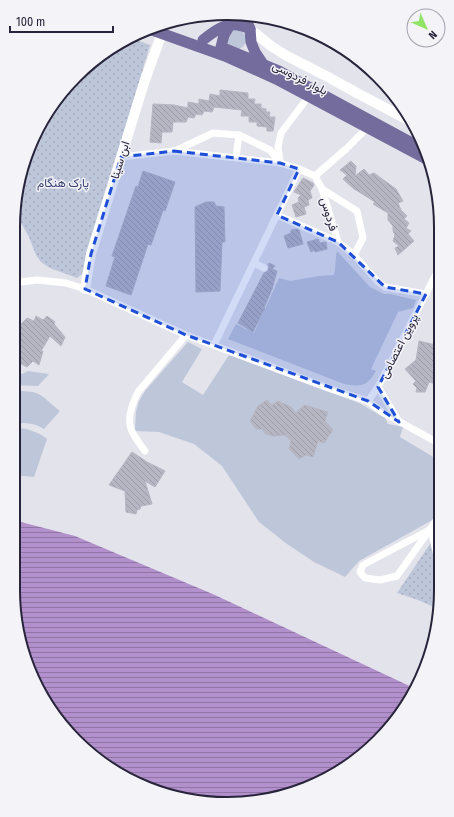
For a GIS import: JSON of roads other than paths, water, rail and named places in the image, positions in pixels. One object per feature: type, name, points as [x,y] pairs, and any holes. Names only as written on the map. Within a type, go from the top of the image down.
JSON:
[{"type":"main road","points":[[230,21],[250,29]]},
{"type":"main road","points":[[203,40],[230,21]]},
{"type":"main road","points":[[230,21],[224,35],[230,54],[247,49],[251,42]]},
{"type":"main road","points":[[247,21],[250,29],[251,42],[255,52],[263,64]]},
{"type":"main road","name":"بلوار فردوسی","points":[[163,30],[263,64],[279,71],[371,124],[421,155]]},
{"type":"main road","name":"بلوار فردوسی","points":[[164,30],[203,40],[308,96],[417,146]]},
{"type":"street","points":[[249,21],[250,29],[286,56],[402,117]]},
{"type":"street","name":"ابن سینا","points":[[85,289],[91,254],[159,31]]},
{"type":"street","points":[[280,163],[278,147],[282,133],[308,96]]},
{"type":"street","points":[[121,157],[174,151],[280,163],[315,176],[346,149],[371,124]]},
{"type":"street","points":[[174,151],[213,133],[239,135],[270,150],[280,163]]},
{"type":"street","points":[[236,158],[239,135]]},
{"type":"street","points":[[214,345],[299,169]]},
{"type":"street","name":"فردوس","points":[[315,176],[322,189],[338,242],[354,255],[378,282],[385,287],[426,294]]},
{"type":"street","name":"فردوس","points":[[322,189],[357,211],[363,238],[354,255]]},
{"type":"street","points":[[277,215],[338,242]]},
{"type":"street","points":[[254,263],[264,268]]},
{"type":"street","name":"پروین اعتصامی","points":[[368,401],[378,387],[434,278]]},
{"type":"street","points":[[20,282],[37,280],[66,283],[85,289],[186,335],[368,401],[382,412],[434,441]]},
{"type":"street","points":[[145,451],[131,428],[130,419],[133,402],[138,392],[186,335]]},
{"type":"street","points":[[378,387],[399,422]]},
{"type":"street","points":[[431,529],[363,565],[360,572],[365,578],[380,580],[397,576],[431,529],[434,524]]},
{"type":"street","points":[[431,529],[434,543]]},
{"type":"park label","name":"پارک هنگام","points":[[63,183]]}]
